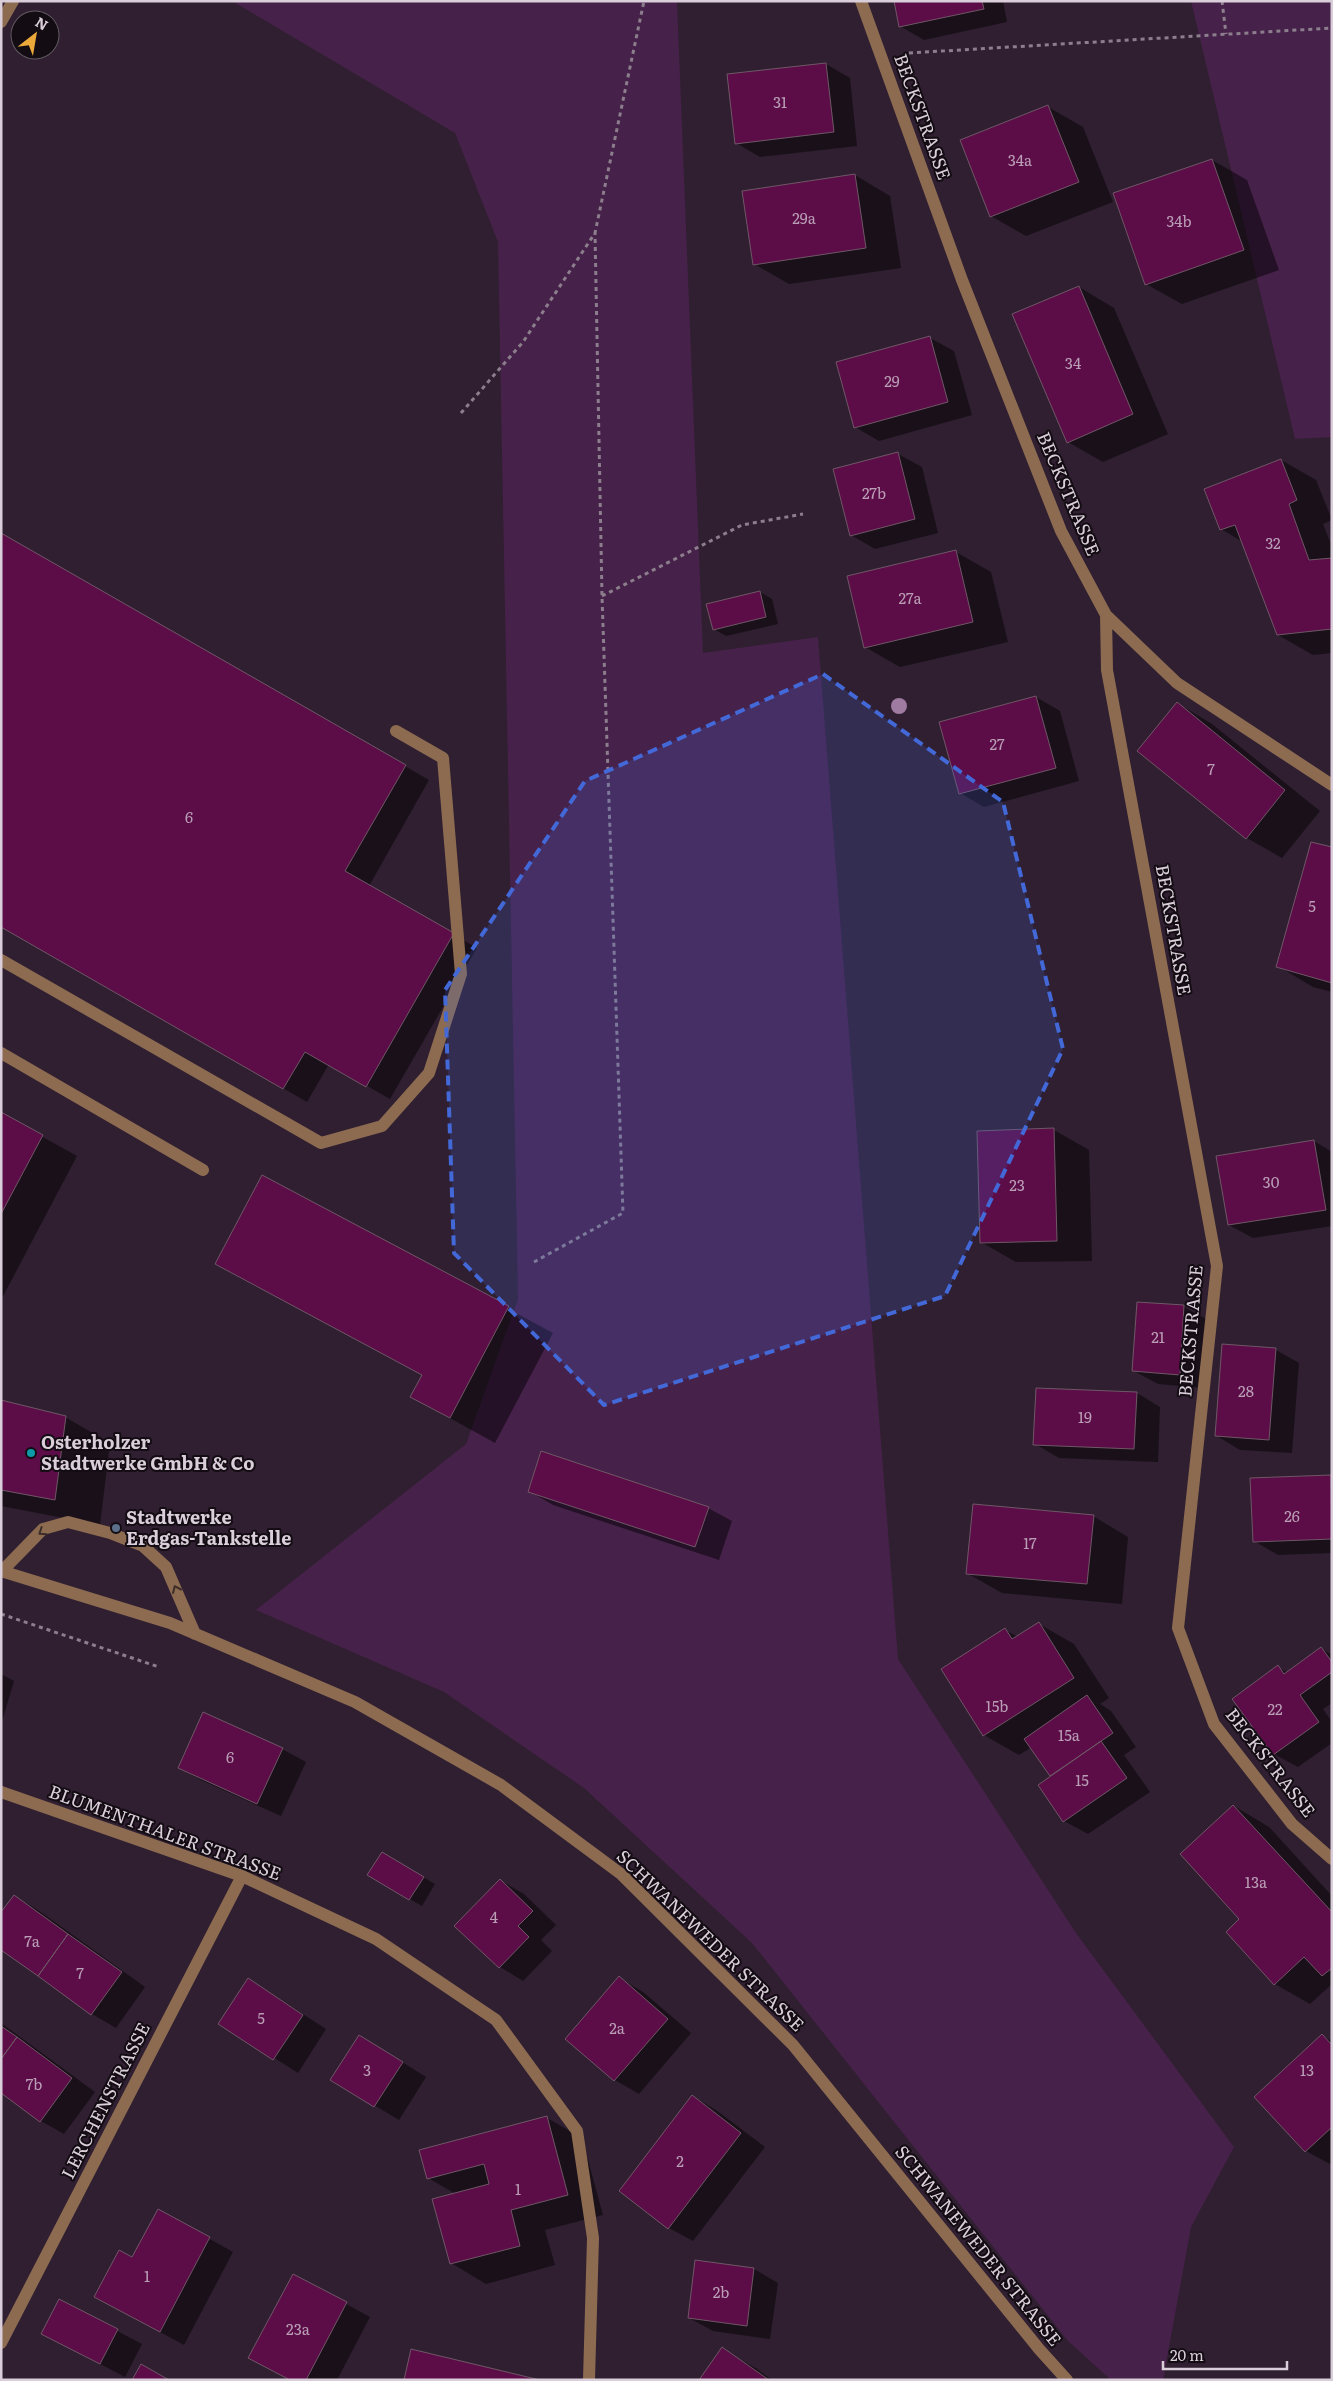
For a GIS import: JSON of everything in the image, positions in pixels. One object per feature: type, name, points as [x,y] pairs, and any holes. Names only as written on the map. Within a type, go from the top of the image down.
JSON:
[{"type":"street","points":[[1,22],[13,1]]},
{"type":"street","name":"BECKSTRASSE","points":[[861,1],[962,280],[1061,531],[1106,615],[1107,670],[1218,1266],[1178,1628],[1214,1724],[1292,1824],[1332,1859]]},
{"type":"street","points":[[1106,615],[1177,683],[1332,785]]},
{"type":"street","points":[[1,960],[321,1143],[382,1126],[429,1073],[461,974],[443,758],[396,731]]},
{"type":"street","points":[[1,1053],[203,1170]]},
{"type":"street","points":[[2,1571],[43,1529],[68,1522],[110,1533],[143,1546],[166,1567],[195,1634]]},
{"type":"street","name":"SCHWANEWEDER STRASSE","points":[[2,1571],[170,1623],[363,1707],[501,1785],[621,1874],[793,2046],[1039,2349],[1067,2380]]},
{"type":"street","name":"BLUMENTHALER STRASSE","points":[[1,1792],[242,1876],[376,1939],[496,2020],[577,2131],[593,2238],[589,2380]]},
{"type":"street","name":"LERCHENSTRASSE","points":[[1,2342],[242,1876]]},
{"type":"path","points":[[534,1262],[623,1213],[602,596],[595,233],[644,1]]},
{"type":"path","points":[[1222,1],[1226,34]]},
{"type":"path","points":[[881,54],[1332,28]]},
{"type":"path","points":[[461,413],[522,342],[595,233]]},
{"type":"path","points":[[602,596],[742,524],[803,514]]},
{"type":"path","points":[[1,1614],[159,1667]]},
{"type":"highlighted area","points":[[823,674],[1003,802],[1063,1049],[945,1296],[604,1405],[454,1253],[445,990],[585,781]]},
{"type":"shaded area","points":[[232,1],[677,1],[703,653],[818,637],[898,1659],[1076,1933],[1234,2147],[1191,2227],[1163,2380],[1111,2380],[1068,2341],[752,1943],[584,1788],[444,1692],[256,1610],[466,1444],[518,1299],[498,242],[455,133]]},
{"type":"shaded area","points":[[1191,1],[1332,1],[1332,437],[1295,439]]},
{"type":"building","points":[[894,1],[982,1],[984,9],[899,27]]},
{"type":"building","points":[[826,63],[834,132],[735,144],[727,74]]},
{"type":"building","points":[[1048,105],[1079,182],[990,217],[960,140]]},
{"type":"building","points":[[1212,159],[1244,250],[1145,285],[1113,193]]},
{"type":"building","points":[[855,174],[866,248],[753,265],[742,191]]},
{"type":"building","points":[[1079,286],[1133,414],[1067,443],[1012,314]]},
{"type":"building","points":[[930,336],[948,402],[854,428],[836,362]]},
{"type":"building","points":[[898,452],[915,519],[850,536],[833,469]]},
{"type":"building","points":[[1281,459],[1297,500],[1289,504],[1309,560],[1332,558],[1332,629],[1277,635],[1235,525],[1220,530],[1204,489]]},
{"type":"building","points":[[1,533],[406,765],[345,871],[454,933],[366,1087],[305,1052],[283,1089],[1,927]]},
{"type":"building","points":[[956,550],[973,622],[864,648],[847,576]]},
{"type":"building","points":[[760,591],[766,617],[713,630],[706,604]]},
{"type":"building","points":[[1036,696],[1056,768],[959,794],[939,722]]},
{"type":"building","points":[[1177,702],[1285,790],[1246,839],[1137,751]]},
{"type":"building","points":[[1311,842],[1332,847],[1332,983],[1276,967]]},
{"type":"building","points":[[1,1112],[43,1135],[1,1214]]},
{"type":"building","points":[[1054,1128],[1057,1241],[980,1243],[977,1131]]},
{"type":"building","points":[[1314,1140],[1326,1210],[1228,1225],[1216,1156]]},
{"type":"building","points":[[262,1175],[509,1306],[450,1418],[410,1397],[422,1375],[215,1264]]},
{"type":"building","points":[[1137,1302],[1184,1305],[1180,1375],[1132,1371]]},
{"type":"building","points":[[1222,1344],[1276,1348],[1269,1440],[1215,1436]]},
{"type":"building","points":[[1036,1388],[1137,1392],[1134,1449],[1033,1445]]},
{"type":"building","name":"Osterholzer Stadtwerke GmbH & Co","points":[[1,1400],[66,1416],[55,1500],[1,1490]]},
{"type":"building","points":[[541,1451],[709,1507],[695,1547],[528,1492]]},
{"type":"building","points":[[1331,1475],[1332,1539],[1253,1542],[1250,1478]]},
{"type":"building","points":[[973,1504],[1094,1515],[1087,1584],[966,1574]]},
{"type":"building","points":[[1039,1622],[1074,1678],[983,1736],[941,1669],[1005,1628],[1012,1639]]},
{"type":"building","points":[[1321,1647],[1332,1662],[1332,1672],[1300,1695],[1319,1722],[1273,1755],[1232,1699],[1278,1665],[1284,1674]]},
{"type":"building","points":[[1087,1695],[1113,1733],[1050,1776],[1024,1739]]},
{"type":"building","points":[[203,1712],[283,1748],[257,1804],[178,1768]]},
{"type":"building","points":[[1101,1741],[1127,1778],[1063,1822],[1038,1785]]},
{"type":"building","points":[[1233,1805],[1332,1912],[1332,1968],[1322,1976],[1304,1957],[1274,1985],[1226,1932],[1239,1919],[1180,1854]]},
{"type":"building","points":[[382,1852],[424,1877],[409,1900],[367,1875]]},
{"type":"building","points":[[500,1879],[533,1911],[518,1926],[529,1937],[499,1968],[454,1926]]},
{"type":"building","points":[[14,1895],[68,1934],[38,1976],[1,1950],[1,1912]]},
{"type":"building","points":[[68,1934],[122,1972],[91,2015],[38,1976]]},
{"type":"building","points":[[619,1976],[668,2019],[614,2081],[565,2039]]},
{"type":"building","points":[[248,1978],[303,2015],[273,2060],[218,2024]]},
{"type":"building","points":[[1,2026],[17,2037],[1,2059]]},
{"type":"building","points":[[1322,2034],[1332,2045],[1332,2127],[1305,2152],[1254,2097]]},
{"type":"building","points":[[359,2035],[403,2062],[374,2107],[330,2080]]},
{"type":"building","points":[[17,2037],[72,2078],[40,2122],[1,2093],[1,2059]]},
{"type":"building","points":[[692,2095],[741,2133],[668,2229],[619,2191]]},
{"type":"building","points":[[547,2116],[568,2195],[511,2210],[520,2246],[450,2264],[432,2199],[489,2184],[484,2164],[427,2179],[419,2150]]},
{"type":"building","points":[[158,2209],[210,2237],[160,2332],[94,2297],[119,2250],[132,2257]]},
{"type":"building","points":[[695,2260],[754,2268],[747,2326],[688,2318]]},
{"type":"building","points":[[293,2274],[347,2302],[306,2380],[290,2380],[248,2358]]},
{"type":"building","points":[[59,2299],[118,2329],[100,2364],[41,2334]]},
{"type":"building","points":[[722,2347],[769,2380],[699,2380]]},
{"type":"building","points":[[411,2349],[540,2380],[404,2380]]},
{"type":"building","points":[[141,2364],[169,2380],[132,2380]]},
{"type":"place","name":"Osterholzer Stadtwerke GmbH & Co","points":[[31,1453]]},
{"type":"place","name":"Stadtwerke Erdgas-Tankstelle","points":[[116,1528]]}]
